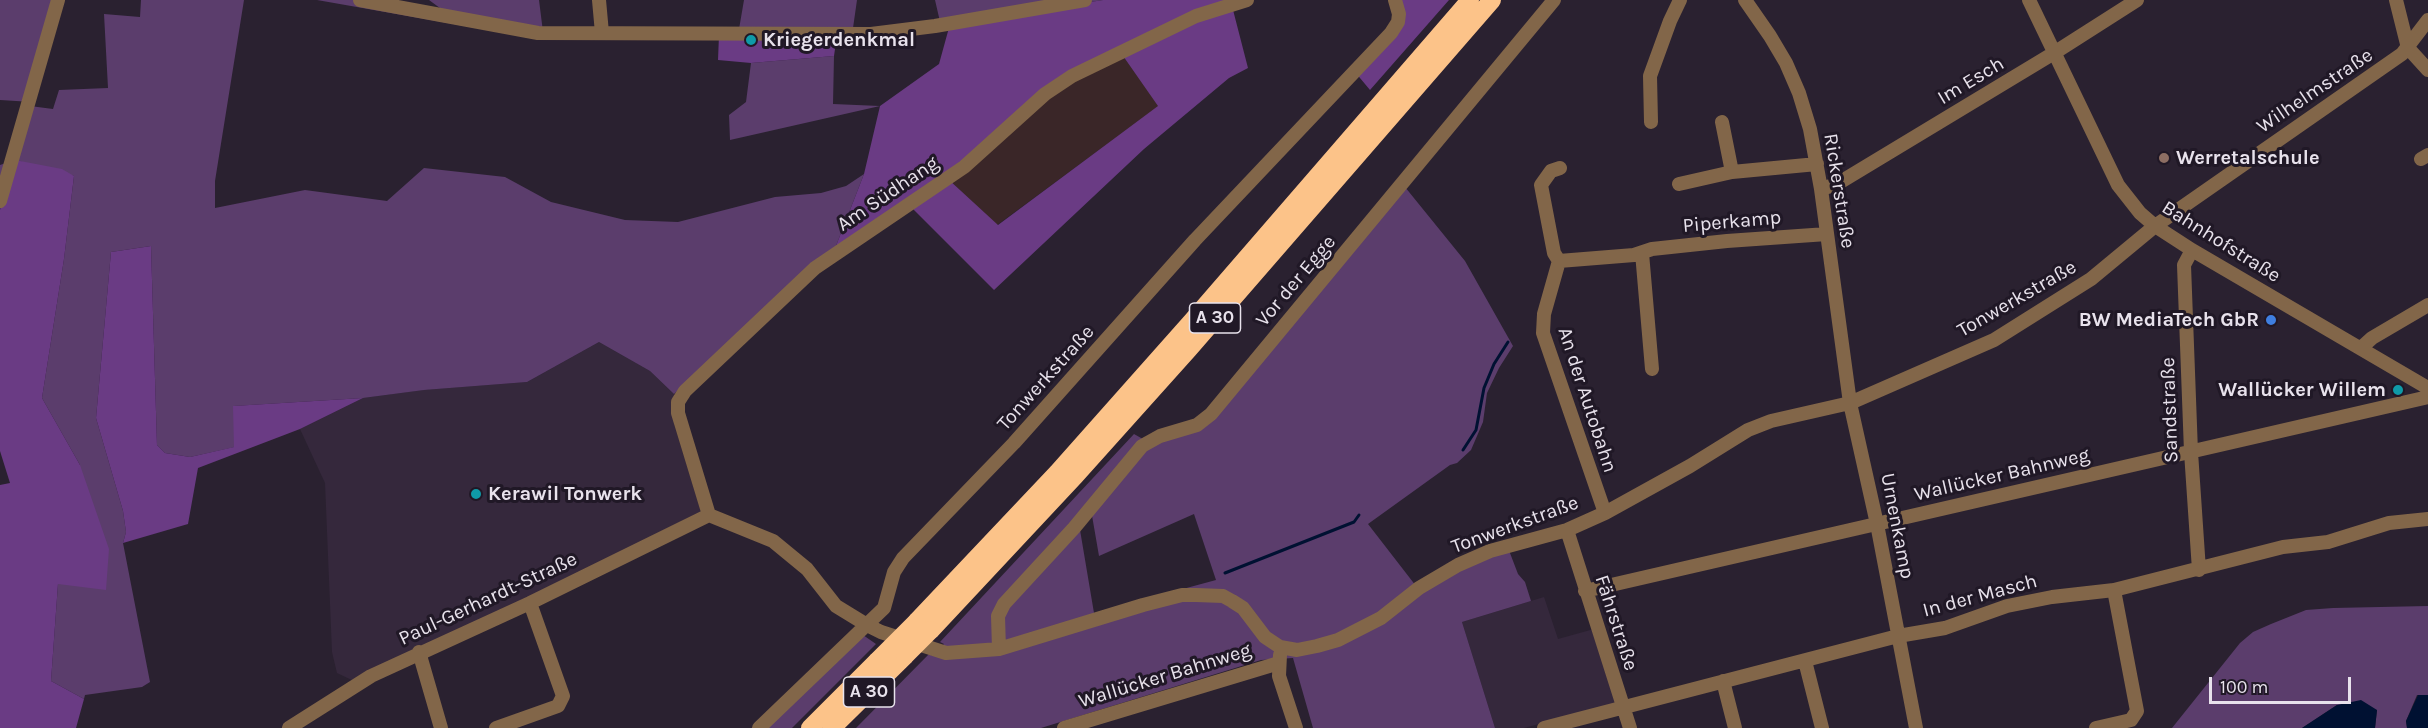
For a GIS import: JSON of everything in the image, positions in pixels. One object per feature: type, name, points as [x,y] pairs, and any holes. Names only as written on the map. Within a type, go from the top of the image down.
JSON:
[{"type":"highway","name":"A 30","points":[[832,728],[905,656],[924,625],[1192,321],[1470,0]]},
{"type":"highway","name":"A 30","points":[[810,728],[877,662],[924,625],[1075,476],[1189,349],[1492,0]]},
{"type":"street","points":[[0,201],[58,0]]},
{"type":"street","points":[[360,0],[538,33],[871,34],[935,26],[1085,0]]},
{"type":"street","points":[[599,0],[602,33]]},
{"type":"street","name":"Am Südhang","points":[[709,515],[678,413],[678,402],[685,391],[815,268],[964,167],[1045,94],[1072,76],[1196,16],[1247,0]]},
{"type":"street","name":"Tonwerkstraße","points":[[867,625],[884,608],[894,572],[903,558],[1014,442],[1195,240],[1391,33],[1398,22],[1399,14],[1395,0]]},
{"type":"street","name":"Vor der Egge","points":[[999,649],[998,616],[1004,604],[1074,528],[1142,446],[1161,436],[1197,425],[1211,414],[1554,0]]},
{"type":"street","points":[[1651,122],[1650,76],[1680,0]]},
{"type":"street","name":"Rickerstraße","points":[[1745,0],[1770,36],[1795,83],[1806,111],[1821,189],[1850,403]]},
{"type":"street","name":"Bahnhofstraße","points":[[2029,0],[2118,185],[2140,213],[2155,226],[2192,250],[2428,388]]},
{"type":"street","name":"Im Esch","points":[[1821,189],[1837,184],[2137,0]]},
{"type":"street","points":[[2396,0],[2408,48],[2428,70]]},
{"type":"street","name":"Wilhelmstraße","points":[[2155,226],[2408,48],[2428,20]]},
{"type":"street","points":[[1722,122],[1732,172]]},
{"type":"street","points":[[1679,184],[1732,172],[1817,164]]},
{"type":"street","points":[[1558,261],[1551,242],[1541,185],[1551,171],[1560,168]]},
{"type":"street","name":"Tonwerkstraße","points":[[1280,647],[1297,650],[1338,640],[1381,618],[1419,588],[1458,565],[1490,551],[1567,530],[1605,513],[1690,466],[1748,430],[1771,421],[1850,403],[1994,340],[2091,279],[2155,226]]},
{"type":"street","name":"Piperkamp","points":[[1558,261],[1642,253],[1652,249],[1727,241],[1827,234]]},
{"type":"street","name":"Sandstraße","points":[[2192,250],[2184,265],[2191,452],[2199,570]]},
{"type":"street","points":[[1642,253],[1652,369]]},
{"type":"street","name":"An der Autobahn","points":[[1558,261],[1544,314],[1543,333],[1605,513]]},
{"type":"street","points":[[2361,348],[2372,338],[2428,305]]},
{"type":"street","name":"Wallücker Bahnweg","points":[[1585,591],[2428,397]]},
{"type":"street","name":"Urnenkamp","points":[[1850,403],[1877,525],[1916,728]]},
{"type":"street","points":[[709,515],[772,541],[807,569],[836,606],[867,625],[881,632],[946,652],[999,649],[1143,604],[1182,595],[1223,596],[1243,608],[1265,637],[1280,647],[1278,676],[1296,728]]},
{"type":"street","name":"Paul-Gerhardt-Straße","points":[[289,728],[371,676],[530,603],[709,515]]},
{"type":"street","name":"In der Masch","points":[[1544,728],[1898,636],[1945,628],[2007,606],[2052,597],[2114,590],[2283,547],[2328,542],[2389,523],[2428,519]]},
{"type":"street","name":"Fährstraße","points":[[1567,530],[1630,728]]},
{"type":"street","points":[[2096,728],[2131,720],[2137,711],[2114,590]]},
{"type":"street","points":[[496,728],[558,706],[563,696],[530,603]]},
{"type":"street","points":[[759,728],[867,625]]},
{"type":"street","points":[[419,652],[441,728]]},
{"type":"street","points":[[1805,662],[1822,728]]},
{"type":"street","name":"Wallücker Bahnweg","points":[[1064,728],[1279,663]]},
{"type":"street","points":[[1723,681],[1735,728]]},
{"type":"shaded area","points":[[0,0],[60,0],[32,102],[0,100]]},
{"type":"shaded area","points":[[141,0],[244,0],[215,181],[215,208],[305,190],[387,201],[424,168],[505,177],[551,202],[625,220],[678,222],[775,197],[821,193],[846,186],[864,174],[834,251],[674,394],[650,371],[599,342],[527,382],[424,390],[363,398],[234,406],[235,447],[190,457],[165,453],[157,445],[151,246],[111,252],[96,418],[123,511],[126,532],[123,543],[150,682],[142,687],[85,695],[84,699],[51,681],[58,584],[80,465],[42,398],[64,259],[74,176],[15,160],[30,106],[53,109],[59,90],[108,88],[104,14],[140,17]]},
{"type":"shaded area","points":[[317,0],[380,0],[444,11],[429,0],[539,0],[544,40]]},
{"type":"shaded area","points":[[744,0],[857,0],[852,35],[738,35]]},
{"type":"shaded area","points":[[935,0],[1103,0],[941,26]]},
{"type":"shaded area","points":[[1103,0],[1243,0],[1196,16],[1071,75],[1044,93],[963,167],[934,187],[948,179],[998,225],[1158,106],[1121,53],[1196,17],[1232,6],[1248,68],[1229,78],[1144,149],[994,290],[908,204],[834,251],[864,174],[880,106],[939,64],[950,24]]},
{"type":"shaded area","points":[[1399,0],[1449,0],[1370,90],[1355,72],[1391,34]]},
{"type":"shaded area","points":[[719,35],[837,35],[834,56],[751,63],[718,60]]},
{"type":"shaded area","points":[[1121,53],[1159,106],[997,225],[948,179],[1046,95]]},
{"type":"shaded area","points":[[834,56],[833,104],[880,106],[730,140],[729,115],[746,102],[751,63]]},
{"type":"shaded area","points":[[15,160],[0,210],[0,165]]},
{"type":"shaded area","points":[[15,160],[62,169],[74,176],[64,259],[42,398],[80,465],[109,549],[106,590],[58,584],[51,681],[84,699],[76,728],[0,728],[0,485],[10,483],[0,451],[0,210]]},
{"type":"shaded area","points":[[1405,187],[1465,261],[1513,346],[1487,393],[1483,422],[1471,450],[1457,463],[1450,465],[1368,524],[1416,586],[1505,540],[1518,574],[1525,582],[1531,601],[1462,622],[1495,728],[1313,728],[1293,658],[1261,660],[1041,728],[856,728],[929,654],[933,656],[944,644],[940,642],[1134,434],[1150,443],[1197,428]],"holes":[[[1090,504],[1099,556],[1194,514],[1216,580],[1094,613],[1078,518]]]},
{"type":"shaded area","points":[[151,246],[157,445],[165,453],[190,457],[234,447],[233,406],[363,398],[300,429],[198,468],[188,524],[123,543],[126,532],[123,511],[96,418],[111,252]]},
{"type":"shaded area","points":[[599,342],[650,371],[674,394],[674,424],[701,512],[356,682],[337,673],[332,652],[325,483],[300,429],[363,398],[423,390],[527,382]]},
{"type":"shaded area","points":[[1544,597],[1558,639],[1594,629],[1617,703],[1524,728],[1495,728],[1462,622]]},
{"type":"shaded area","points":[[2428,606],[2428,695],[2417,695],[2406,721],[2407,728],[2375,728],[2377,710],[2337,705],[2302,728],[2172,728],[2240,643],[2253,632],[2306,610]]},
{"type":"shaded area","points":[[863,635],[876,644],[792,728],[764,728]]},
{"type":"water","points":[[2418,695],[2428,695],[2428,728],[2407,728],[2406,721]]},
{"type":"water","points":[[2361,700],[2377,710],[2375,728],[2302,728],[2337,705]]},
{"type":"waterway","points":[[1463,450],[1476,430],[1484,388],[1494,364],[1508,342]]},
{"type":"waterway","points":[[1225,573],[1354,522],[1359,515]]},
{"type":"place","name":"Kriegerdenkmal","points":[[751,40]]},
{"type":"place","name":"Werretalschule","points":[[2164,158]]},
{"type":"place","name":"BW MediaTech GbR","points":[[2271,320]]},
{"type":"place","name":"Wallücker Willem","points":[[2398,390]]},
{"type":"place","name":"Kerawil Tonwerk","points":[[476,494]]}]
